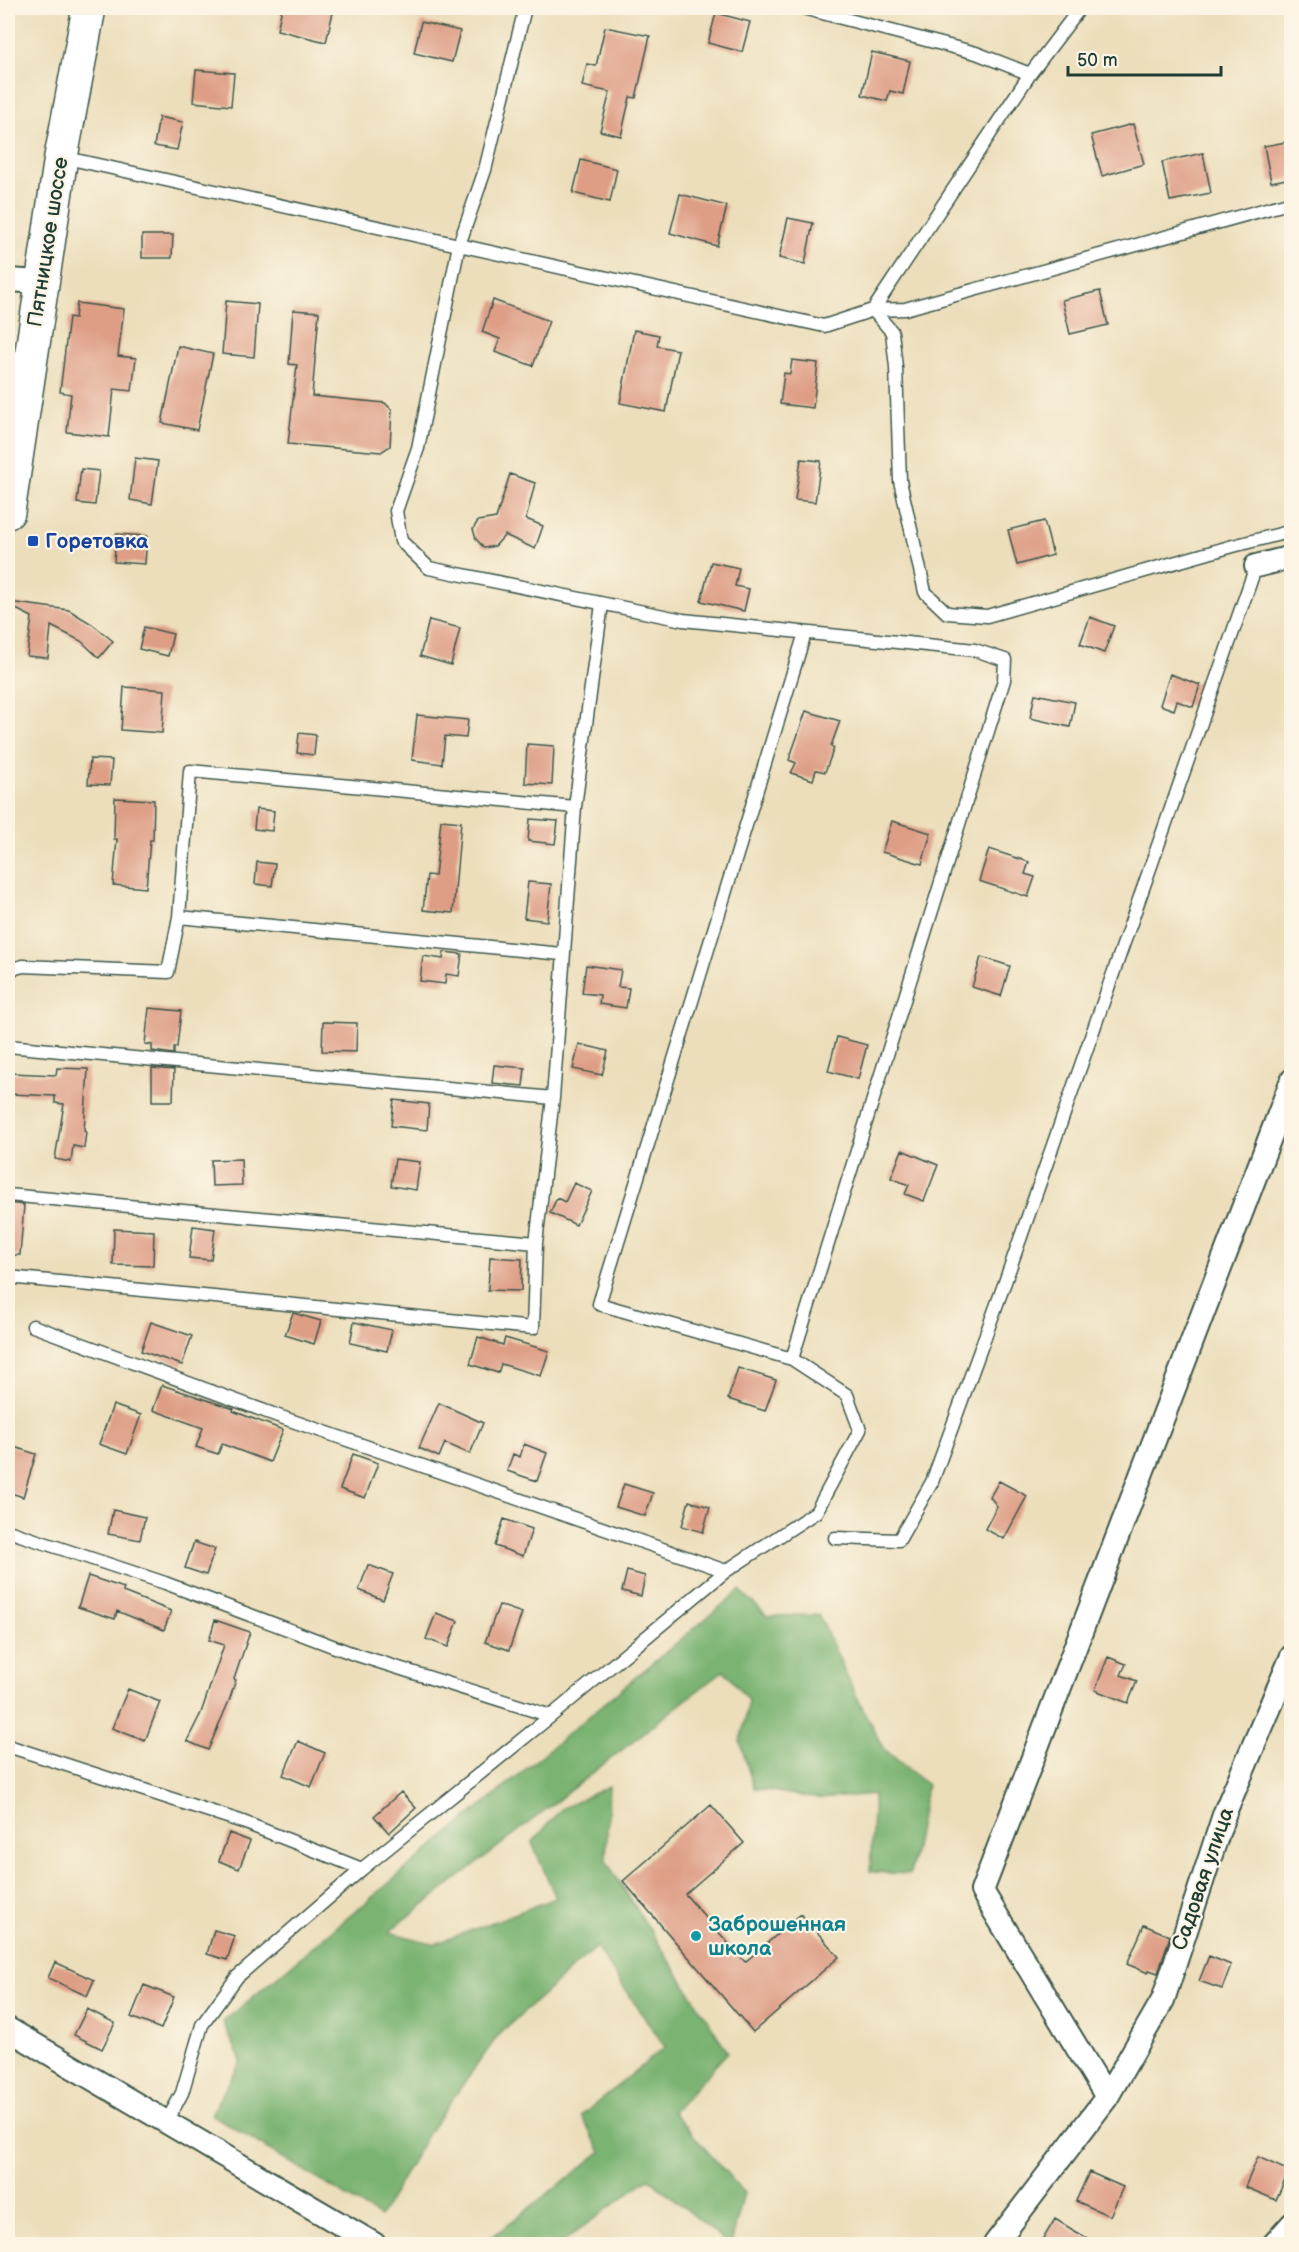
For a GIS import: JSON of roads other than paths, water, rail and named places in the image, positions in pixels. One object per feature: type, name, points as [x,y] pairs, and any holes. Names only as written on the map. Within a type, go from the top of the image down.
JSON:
[{"type":"main road","name":"Пятницкое шоссе","points":[[8,512],[61,157],[89,8]]},
{"type":"street","points":[[8,280],[41,282]]},
{"type":"street","points":[[1256,566],[1292,557]]},
{"type":"street","points":[[1107,2097],[982,1892],[1292,1080]]},
{"type":"street","name":"Садовая улица","points":[[995,2244],[1107,2097],[1163,2000],[1225,1812],[1292,1656]]},
{"type":"street","points":[[8,2029],[374,2244]]},
{"type":"street","points":[[1274,2244],[1292,2224]]},
{"type":"lane","points":[[525,8],[485,170],[459,245],[418,448],[396,511],[401,541],[429,568],[682,620],[975,650],[1005,660],[1004,680],[792,1359]]},
{"type":"lane","points":[[803,8],[976,53],[1030,75]]},
{"type":"lane","points":[[873,310],[1030,75],[1080,8]]},
{"type":"lane","points":[[61,157],[824,326],[873,310],[905,309],[1292,202]]},
{"type":"lane","points":[[873,310],[892,332],[896,367],[900,481],[925,592],[947,613],[987,616],[1292,531]]},
{"type":"lane","points":[[835,1538],[899,1540],[932,1482],[1005,1282],[1256,566]]},
{"type":"lane","points":[[8,1277],[533,1328],[536,1243],[552,1098],[575,807],[602,604]]},
{"type":"lane","points":[[167,2121],[182,2093],[202,2025],[237,1977],[362,1869],[726,1571],[816,1512],[860,1430],[847,1395],[792,1359],[599,1304],[805,633]]},
{"type":"lane","points":[[8,970],[22,966],[168,972],[179,917],[190,771],[575,807]]},
{"type":"lane","points":[[179,917],[562,954]]},
{"type":"lane","points":[[8,1046],[552,1098]]},
{"type":"lane","points":[[8,1195],[536,1243]]},
{"type":"lane","points":[[33,1326],[281,1417],[726,1571]]},
{"type":"lane","points":[[8,1531],[165,1583],[351,1653],[551,1716]]},
{"type":"lane","points":[[8,1746],[243,1822],[362,1869]]},
{"type":"place","name":"Горетовка","points":[[33,541]]},
{"type":"place","name":"Заброшенная школа","points":[[696,1936]]}]
